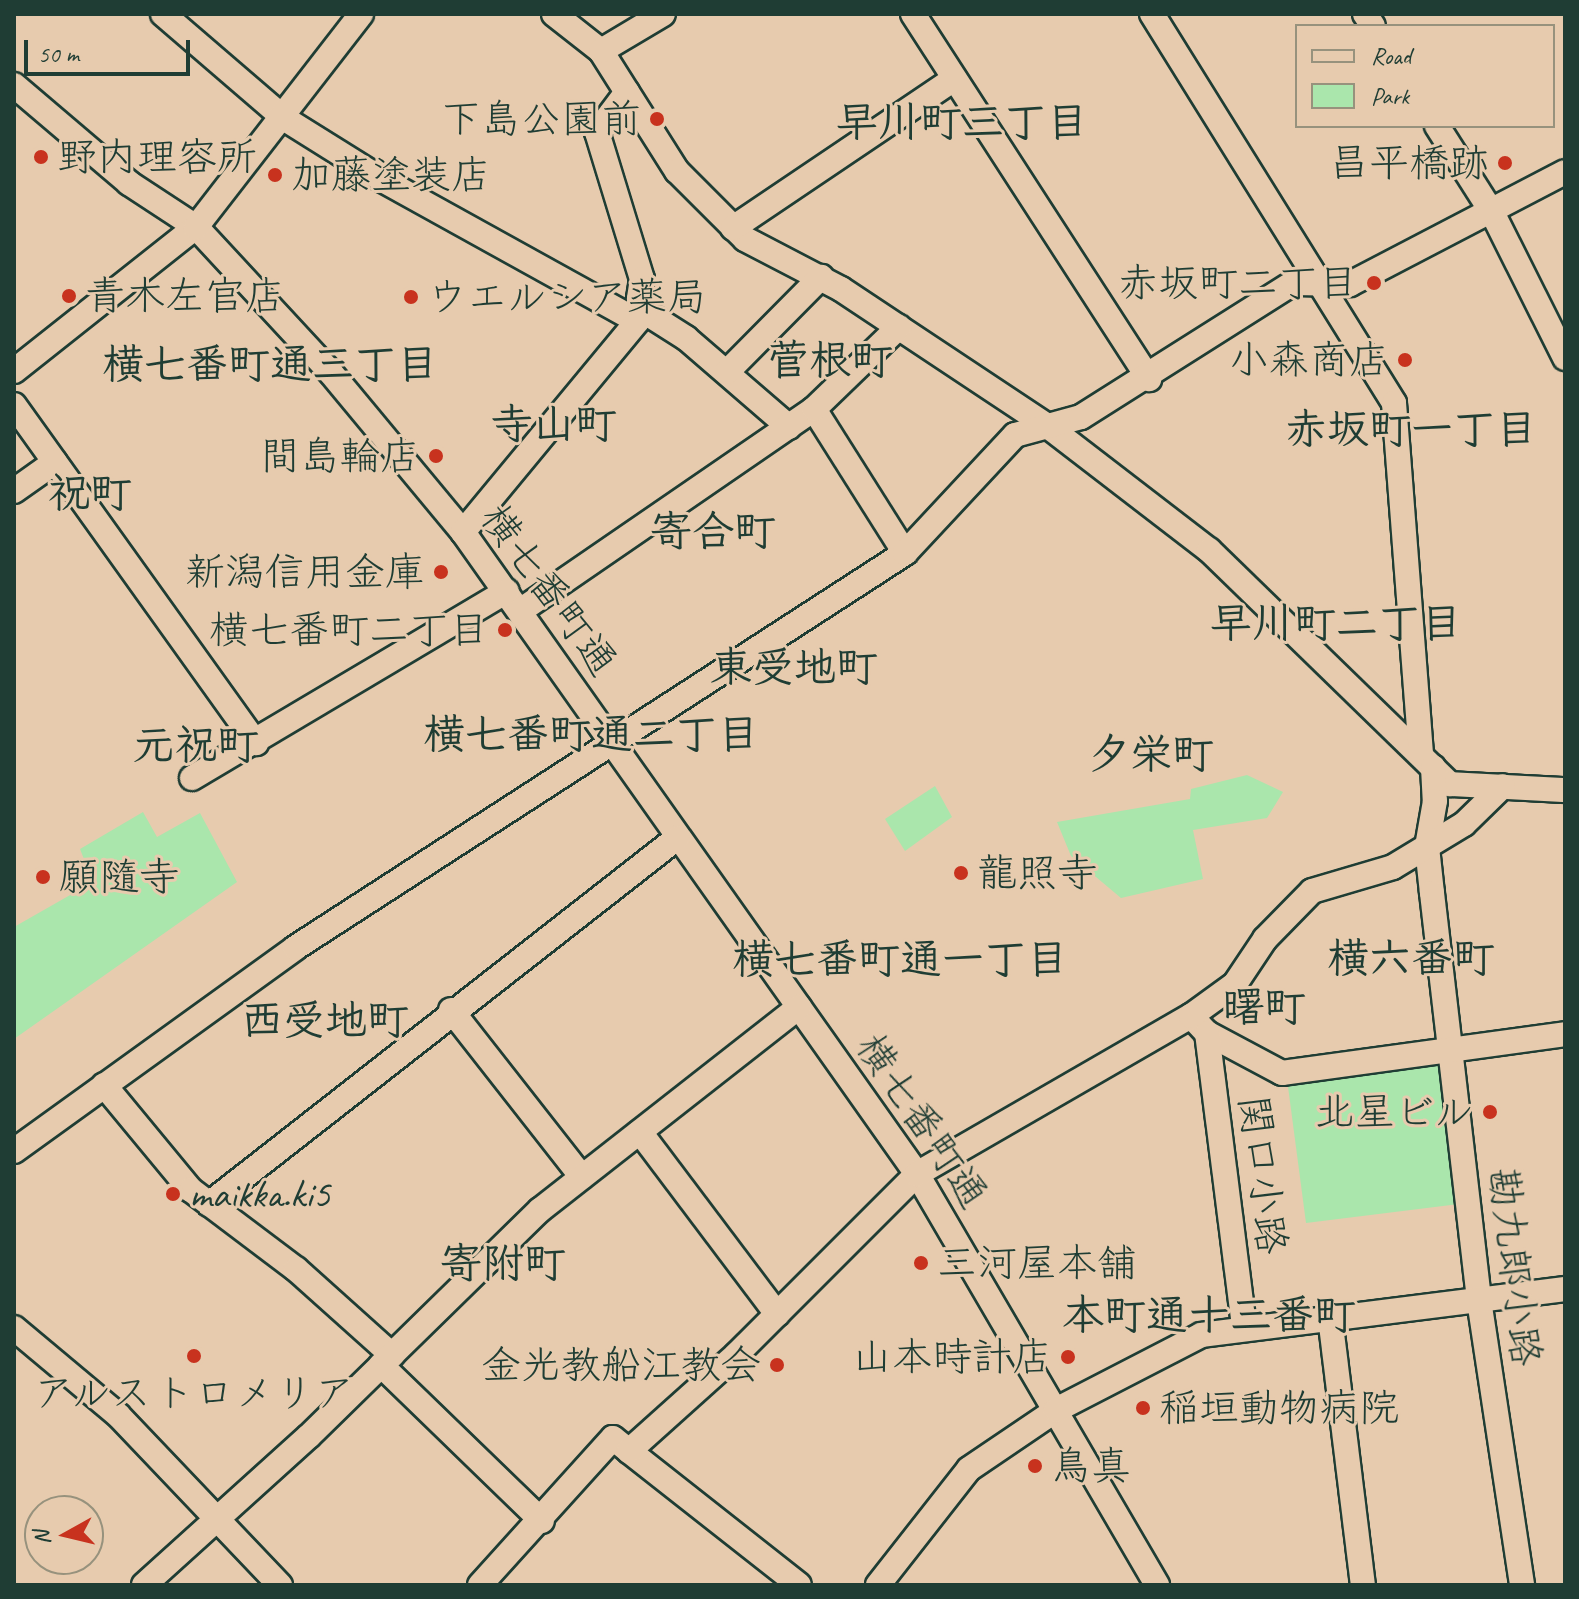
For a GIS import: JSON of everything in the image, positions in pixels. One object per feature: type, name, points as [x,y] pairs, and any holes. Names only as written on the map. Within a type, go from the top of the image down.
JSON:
[{"type":"street","points":[[163,14],[285,119],[381,179],[641,316],[727,372],[789,427]]},
{"type":"street","points":[[14,371],[196,227],[285,119],[361,14]]},
{"type":"street","points":[[554,14],[577,22],[601,51],[677,171],[745,239],[821,277],[1049,427],[1209,550],[1450,784],[1565,790]]},
{"type":"street","points":[[601,51],[663,14]]},
{"type":"street","points":[[913,14],[1149,379]]},
{"type":"street","name":"勘九郎小路","points":[[1152,14],[1394,403],[1427,761],[1435,801],[1427,847],[1479,1300],[1522,1585]]},
{"type":"street","points":[[733,228],[954,79]]},
{"type":"street","name":"横七番町通","points":[[14,85],[129,183],[196,227],[331,373],[463,532],[917,1174],[1157,1585]]},
{"type":"street","points":[[463,532],[641,316],[639,299],[642,279],[597,132],[627,92]]},
{"type":"street","points":[[1438,128],[1493,214],[1565,358]]},
{"type":"street","points":[[14,1151],[295,948],[905,553],[1015,435],[1081,417],[1149,379],[1293,283],[1350,284],[1493,214],[1565,172]]},
{"type":"street","points":[[727,372],[821,277]]},
{"type":"street","points":[[192,778],[514,601],[789,427],[814,409],[899,327]]},
{"type":"street","points":[[14,405],[256,743]]},
{"type":"street","points":[[814,409],[905,553]]},
{"type":"street","points":[[14,491],[55,462]]},
{"type":"street","points":[[629,1451],[777,1314],[917,1174],[1199,1024],[1235,984],[1265,939],[1312,891],[1393,867],[1464,824],[1503,786]]},
{"type":"street","points":[[209,1204],[451,1010],[677,838]]},
{"type":"street","points":[[144,1585],[387,1360],[540,1210],[799,1007]]},
{"type":"street","points":[[451,1010],[582,1177]]},
{"type":"street","points":[[1199,1024],[1282,1073],[1565,1034]]},
{"type":"street","name":"関口小路","points":[[1199,1024],[1244,1327]]},
{"type":"street","points":[[104,1085],[191,1190],[296,1269],[542,1521]]},
{"type":"street","points":[[640,1132],[777,1314]]},
{"type":"street","points":[[878,1585],[952,1485],[1056,1410],[1201,1335],[1244,1327],[1565,1289]]},
{"type":"street","points":[[1330,1317],[1363,1585]]},
{"type":"street","points":[[14,1328],[118,1415],[280,1585]]},
{"type":"street","points":[[480,1585],[542,1521],[613,1438],[799,1585]]},
{"type":"green space","points":[[1247,775],[1283,792],[1267,818],[1193,830],[1203,879],[1121,898],[1071,856],[1057,822],[1190,799],[1191,789]]},
{"type":"green space","points":[[935,786],[952,817],[905,851],[885,819]]},
{"type":"green space","points":[[143,812],[157,837],[200,813],[237,882],[14,1039],[14,927],[93,882],[80,849]]},
{"type":"green space","points":[[1440,1060],[1459,1204],[1306,1223],[1287,1079]]},
{"type":"place","name":"下島公園前","points":[[657,119]]},
{"type":"place","name":"野内理容所","points":[[41,157]]},
{"type":"place","name":"昌平橋跡","points":[[1505,163]]},
{"type":"place","name":"加藤塗装店","points":[[275,175]]},
{"type":"place","name":"赤坂町二丁目","points":[[1374,283]]},
{"type":"place","name":"青木左官店","points":[[69,296]]},
{"type":"place","name":"ウエルシア薬局","points":[[411,297]]},
{"type":"place","name":"小森商店","points":[[1405,360]]},
{"type":"place","name":"間島輪店","points":[[436,456]]},
{"type":"place","name":"新潟信用金庫","points":[[441,572]]},
{"type":"place","name":"横七番町二丁目","points":[[505,630]]},
{"type":"place","name":"龍照寺","points":[[961,873]]},
{"type":"place","name":"願隨寺","points":[[43,877]]},
{"type":"place","name":"北星ビル","points":[[1490,1112]]},
{"type":"place","name":"maikka.ki5","points":[[173,1194]]},
{"type":"place","name":"三河屋本舗","points":[[921,1263]]},
{"type":"place","name":"アルストロメリア","points":[[194,1356]]},
{"type":"place","name":"山本時計店","points":[[1068,1357]]},
{"type":"place","name":"金光教船江教会","points":[[777,1365]]},
{"type":"place","name":"稲垣動物病院","points":[[1143,1408]]},
{"type":"place","name":"鳥真","points":[[1035,1466]]},
{"type":"district","name":"早川町三丁目","points":[[962,123]]},
{"type":"district","name":"菅根町","points":[[830,361]]},
{"type":"district","name":"横七番町通三丁目","points":[[270,365]]},
{"type":"district","name":"寺山町","points":[[554,425]]},
{"type":"district","name":"赤坂町一丁目","points":[[1411,430]]},
{"type":"district","name":"祝町","points":[[90,494]]},
{"type":"district","name":"寄合町","points":[[713,532]]},
{"type":"district","name":"早川町二丁目","points":[[1336,624]]},
{"type":"district","name":"東受地町","points":[[794,668]]},
{"type":"district","name":"横七番町通二丁目","points":[[591,735]]},
{"type":"district","name":"元祝町","points":[[196,746]]},
{"type":"district","name":"夕栄町","points":[[1151,755]]},
{"type":"district","name":"横六番町","points":[[1411,959]]},
{"type":"district","name":"横七番町通一丁目","points":[[900,960]]},
{"type":"district","name":"曙町","points":[[1264,1008]]},
{"type":"district","name":"西受地町","points":[[325,1021]]},
{"type":"district","name":"寄附町","points":[[503,1264]]},
{"type":"district","name":"本町通十三番町","points":[[1209,1316]]}]
